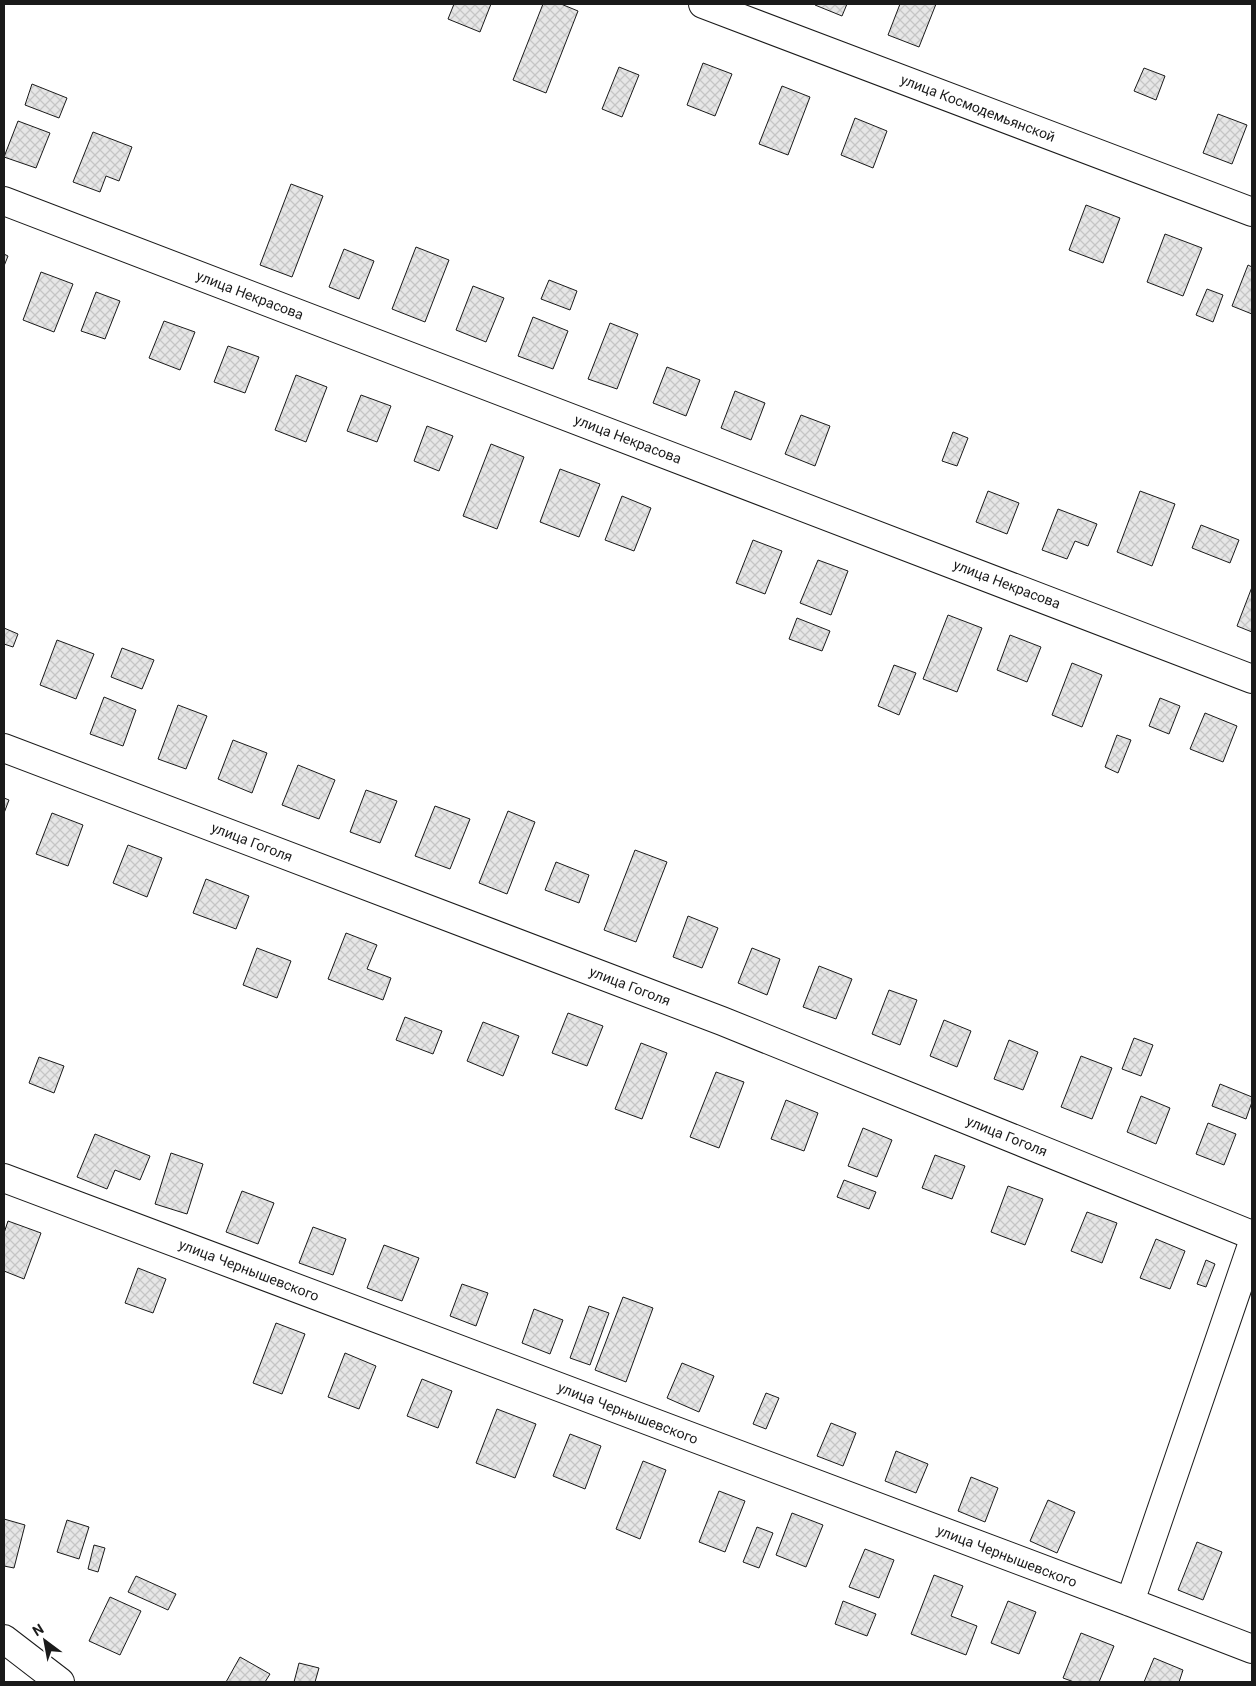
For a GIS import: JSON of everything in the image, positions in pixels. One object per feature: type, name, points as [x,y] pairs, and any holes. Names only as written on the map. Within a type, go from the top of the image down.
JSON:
[{"type":"street","name":"улица Космодемьянской","points":[[703,4],[1252,212]]},
{"type":"street","name":"улица Некрасова","points":[[4,201],[1252,679]]},
{"type":"street","name":"улица Гоголя","points":[[4,748],[722,1021],[1252,1235]]},
{"type":"street","name":"улица Чернышевского","points":[[4,1178],[1252,1649]]},
{"type":"street","points":[[1130,1602],[1252,1245]]},
{"type":"street","points":[[4,1639],[60,1682]]},
{"type":"building","points":[[454,4],[491,4],[480,32],[448,19]]},
{"type":"building","points":[[543,4],[561,4],[578,11],[546,93],[513,80]]},
{"type":"building","points":[[816,4],[847,4],[842,16]]},
{"type":"building","points":[[900,4],[936,4],[919,47],[888,35]]},
{"type":"building","points":[[703,63],[732,74],[715,116],[687,105]]},
{"type":"building","points":[[619,67],[639,75],[622,117],[602,109]]},
{"type":"building","points":[[1144,68],[1165,76],[1156,100],[1134,91]]},
{"type":"building","points":[[32,84],[67,98],[59,118],[25,105]]},
{"type":"building","points":[[782,86],[810,97],[788,155],[759,144]]},
{"type":"building","points":[[1218,114],[1247,125],[1232,164],[1203,153]]},
{"type":"building","points":[[855,118],[887,131],[873,168],[841,155]]},
{"type":"building","points":[[18,121],[50,133],[36,168],[4,157]]},
{"type":"building","points":[[93,132],[132,147],[119,181],[106,176],[100,192],[73,182]]},
{"type":"building","points":[[291,184],[323,196],[292,277],[260,265]]},
{"type":"building","points":[[1086,205],[1120,218],[1103,263],[1069,250]]},
{"type":"building","points":[[1165,234],[1202,248],[1183,296],[1147,282]]},
{"type":"building","points":[[416,247],[449,260],[425,322],[392,309]]},
{"type":"building","points":[[344,249],[374,261],[359,299],[329,287]]},
{"type":"building","points":[[4,254],[8,256],[4,266]]},
{"type":"building","points":[[1248,265],[1252,267],[1252,314],[1232,306]]},
{"type":"building","points":[[41,272],[73,284],[54,332],[23,320]]},
{"type":"building","points":[[549,280],[577,291],[570,310],[541,299]]},
{"type":"building","points":[[473,286],[504,298],[486,342],[456,330]]},
{"type":"building","points":[[1207,289],[1223,295],[1213,322],[1196,315]]},
{"type":"building","points":[[96,292],[120,301],[105,339],[81,331]]},
{"type":"building","points":[[533,317],[568,331],[553,369],[518,356]]},
{"type":"building","points":[[164,321],[195,332],[180,370],[149,358]]},
{"type":"building","points":[[610,323],[638,334],[617,389],[588,379]]},
{"type":"building","points":[[228,346],[259,357],[245,393],[214,382]]},
{"type":"building","points":[[667,367],[700,380],[686,416],[653,403]]},
{"type":"building","points":[[296,375],[327,387],[306,442],[275,430]]},
{"type":"building","points":[[735,391],[765,403],[751,440],[721,428]]},
{"type":"building","points":[[361,395],[391,406],[377,442],[347,431]]},
{"type":"building","points":[[801,415],[830,426],[815,466],[785,454]]},
{"type":"building","points":[[427,426],[453,436],[439,471],[414,461]]},
{"type":"building","points":[[953,432],[968,438],[957,466],[942,461]]},
{"type":"building","points":[[491,444],[524,457],[497,529],[463,516]]},
{"type":"building","points":[[560,469],[600,484],[579,537],[540,522]]},
{"type":"building","points":[[988,491],[1019,503],[1007,534],[976,522]]},
{"type":"building","points":[[1140,491],[1175,504],[1152,566],[1117,552]]},
{"type":"building","points":[[622,496],[651,508],[634,551],[605,540]]},
{"type":"building","points":[[1058,509],[1097,524],[1088,546],[1075,541],[1067,559],[1042,550]]},
{"type":"building","points":[[1201,525],[1239,540],[1230,563],[1192,548]]},
{"type":"building","points":[[753,540],[782,551],[765,594],[736,583]]},
{"type":"building","points":[[818,560],[848,571],[831,615],[800,603]]},
{"type":"building","points":[[1252,587],[1252,632],[1237,626]]},
{"type":"building","points":[[948,615],[982,628],[957,692],[923,679]]},
{"type":"building","points":[[797,618],[830,631],[822,651],[789,639]]},
{"type":"building","points":[[4,628],[18,634],[13,647],[4,644]]},
{"type":"building","points":[[1010,635],[1041,647],[1027,682],[997,670]]},
{"type":"building","points":[[57,640],[94,654],[76,699],[40,685]]},
{"type":"building","points":[[122,648],[154,660],[142,689],[111,677]]},
{"type":"building","points":[[1072,663],[1102,675],[1082,727],[1052,715]]},
{"type":"building","points":[[894,665],[916,673],[899,715],[878,706]]},
{"type":"building","points":[[104,697],[136,710],[123,746],[90,734]]},
{"type":"building","points":[[1160,698],[1180,706],[1169,734],[1149,726]]},
{"type":"building","points":[[178,705],[207,716],[186,769],[158,759]]},
{"type":"building","points":[[1205,713],[1237,726],[1223,762],[1190,749]]},
{"type":"building","points":[[1117,735],[1131,740],[1118,773],[1105,767]]},
{"type":"building","points":[[233,740],[267,753],[252,793],[218,779]]},
{"type":"building","points":[[298,765],[335,780],[319,819],[282,805]]},
{"type":"building","points":[[366,790],[397,801],[380,843],[350,832]]},
{"type":"building","points":[[4,798],[9,800],[4,813]]},
{"type":"building","points":[[435,806],[470,819],[450,869],[415,856]]},
{"type":"building","points":[[508,811],[535,822],[507,894],[479,883]]},
{"type":"building","points":[[52,813],[83,825],[68,866],[36,854]]},
{"type":"building","points":[[128,845],[162,858],[147,897],[113,883]]},
{"type":"building","points":[[635,850],[667,862],[636,942],[604,930]]},
{"type":"building","points":[[556,862],[589,875],[579,903],[545,890]]},
{"type":"building","points":[[206,879],[249,896],[236,929],[193,913]]},
{"type":"building","points":[[688,916],[718,928],[702,968],[673,957]]},
{"type":"building","points":[[346,933],[377,945],[367,969],[391,978],[383,1000],[328,979]]},
{"type":"building","points":[[257,948],[291,961],[277,998],[243,985]]},
{"type":"building","points":[[752,948],[780,959],[767,995],[738,983]]},
{"type":"building","points":[[819,966],[852,979],[836,1019],[803,1007]]},
{"type":"building","points":[[889,990],[917,1000],[900,1045],[872,1034]]},
{"type":"building","points":[[568,1013],[603,1026],[587,1066],[552,1053]]},
{"type":"building","points":[[405,1017],[442,1031],[433,1054],[396,1040]]},
{"type":"building","points":[[944,1020],[971,1031],[957,1067],[930,1056]]},
{"type":"building","points":[[483,1022],[519,1036],[503,1076],[467,1061]]},
{"type":"building","points":[[1134,1038],[1153,1045],[1141,1076],[1122,1069]]},
{"type":"building","points":[[1009,1040],[1038,1052],[1023,1090],[994,1079]]},
{"type":"building","points":[[641,1043],[667,1053],[642,1119],[615,1109]]},
{"type":"building","points":[[1081,1056],[1112,1068],[1092,1119],[1061,1107]]},
{"type":"building","points":[[39,1057],[64,1066],[54,1093],[29,1083]]},
{"type":"building","points":[[716,1072],[744,1082],[719,1148],[690,1137]]},
{"type":"building","points":[[1220,1084],[1252,1097],[1246,1119],[1212,1106]]},
{"type":"building","points":[[1141,1096],[1170,1108],[1156,1144],[1127,1132]]},
{"type":"building","points":[[786,1100],[818,1113],[804,1151],[771,1139]]},
{"type":"building","points":[[1208,1123],[1236,1134],[1224,1165],[1196,1154]]},
{"type":"building","points":[[863,1128],[892,1140],[877,1177],[848,1166]]},
{"type":"building","points":[[95,1134],[150,1156],[140,1180],[115,1170],[107,1189],[77,1177]]},
{"type":"building","points":[[171,1153],[203,1164],[187,1214],[155,1204]]},
{"type":"building","points":[[935,1155],[965,1166],[952,1199],[922,1188]]},
{"type":"building","points":[[844,1180],[876,1192],[869,1209],[837,1197]]},
{"type":"building","points":[[1008,1186],[1043,1199],[1025,1245],[991,1232]]},
{"type":"building","points":[[242,1191],[274,1203],[258,1244],[226,1232]]},
{"type":"building","points":[[1087,1212],[1117,1223],[1102,1263],[1071,1251]]},
{"type":"building","points":[[8,1221],[41,1233],[24,1279],[4,1271],[4,1233]]},
{"type":"building","points":[[313,1227],[346,1239],[333,1275],[299,1263]]},
{"type":"building","points":[[1156,1239],[1185,1251],[1170,1289],[1140,1278]]},
{"type":"building","points":[[384,1245],[419,1258],[402,1301],[367,1288]]},
{"type":"building","points":[[1206,1260],[1215,1264],[1206,1287],[1197,1284]]},
{"type":"building","points":[[138,1268],[166,1279],[153,1313],[125,1303]]},
{"type":"building","points":[[462,1284],[488,1293],[476,1326],[450,1316]]},
{"type":"building","points":[[623,1297],[653,1308],[626,1382],[595,1370]]},
{"type":"building","points":[[589,1306],[609,1313],[590,1365],[570,1358]]},
{"type":"building","points":[[534,1309],[563,1320],[550,1354],[522,1343]]},
{"type":"building","points":[[276,1323],[305,1334],[282,1394],[253,1383]]},
{"type":"building","points":[[345,1353],[376,1366],[359,1409],[328,1397]]},
{"type":"building","points":[[682,1363],[714,1376],[699,1412],[667,1398]]},
{"type":"building","points":[[422,1379],[452,1391],[438,1428],[407,1416]]},
{"type":"building","points":[[766,1393],[779,1398],[766,1429],[753,1424]]},
{"type":"building","points":[[497,1409],[536,1424],[515,1478],[476,1463]]},
{"type":"building","points":[[831,1423],[856,1433],[843,1466],[817,1456]]},
{"type":"building","points":[[570,1434],[601,1446],[585,1489],[553,1476]]},
{"type":"building","points":[[896,1451],[928,1464],[916,1493],[885,1481]]},
{"type":"building","points":[[643,1461],[666,1470],[640,1539],[616,1529]]},
{"type":"building","points":[[971,1477],[998,1488],[985,1522],[958,1511]]},
{"type":"building","points":[[719,1491],[745,1501],[725,1552],[699,1542]]},
{"type":"building","points":[[1048,1500],[1075,1512],[1057,1553],[1030,1541]]},
{"type":"building","points":[[792,1513],[823,1525],[806,1567],[776,1555]]},
{"type":"building","points":[[4,1519],[25,1525],[14,1568],[4,1566]]},
{"type":"building","points":[[67,1520],[89,1527],[79,1559],[57,1552]]},
{"type":"building","points":[[757,1527],[773,1533],[759,1568],[743,1562]]},
{"type":"building","points":[[1197,1542],[1222,1552],[1203,1600],[1178,1590]]},
{"type":"building","points":[[94,1545],[105,1548],[98,1572],[88,1569]]},
{"type":"building","points":[[865,1549],[894,1560],[879,1598],[849,1587]]},
{"type":"building","points":[[934,1575],[963,1586],[951,1616],[977,1626],[966,1655],[911,1634]]},
{"type":"building","points":[[136,1576],[176,1594],[168,1610],[128,1592]]},
{"type":"building","points":[[110,1597],[141,1611],[120,1655],[89,1641]]},
{"type":"building","points":[[843,1601],[876,1614],[867,1636],[835,1624]]},
{"type":"building","points":[[1008,1601],[1036,1612],[1019,1654],[991,1643]]},
{"type":"building","points":[[1081,1633],[1114,1646],[1099,1682],[1074,1682],[1063,1678]]},
{"type":"building","points":[[240,1657],[270,1674],[265,1682],[226,1682]]},
{"type":"building","points":[[1154,1658],[1183,1670],[1179,1682],[1144,1682]]},
{"type":"building","points":[[299,1663],[319,1668],[315,1682],[294,1682]]}]
